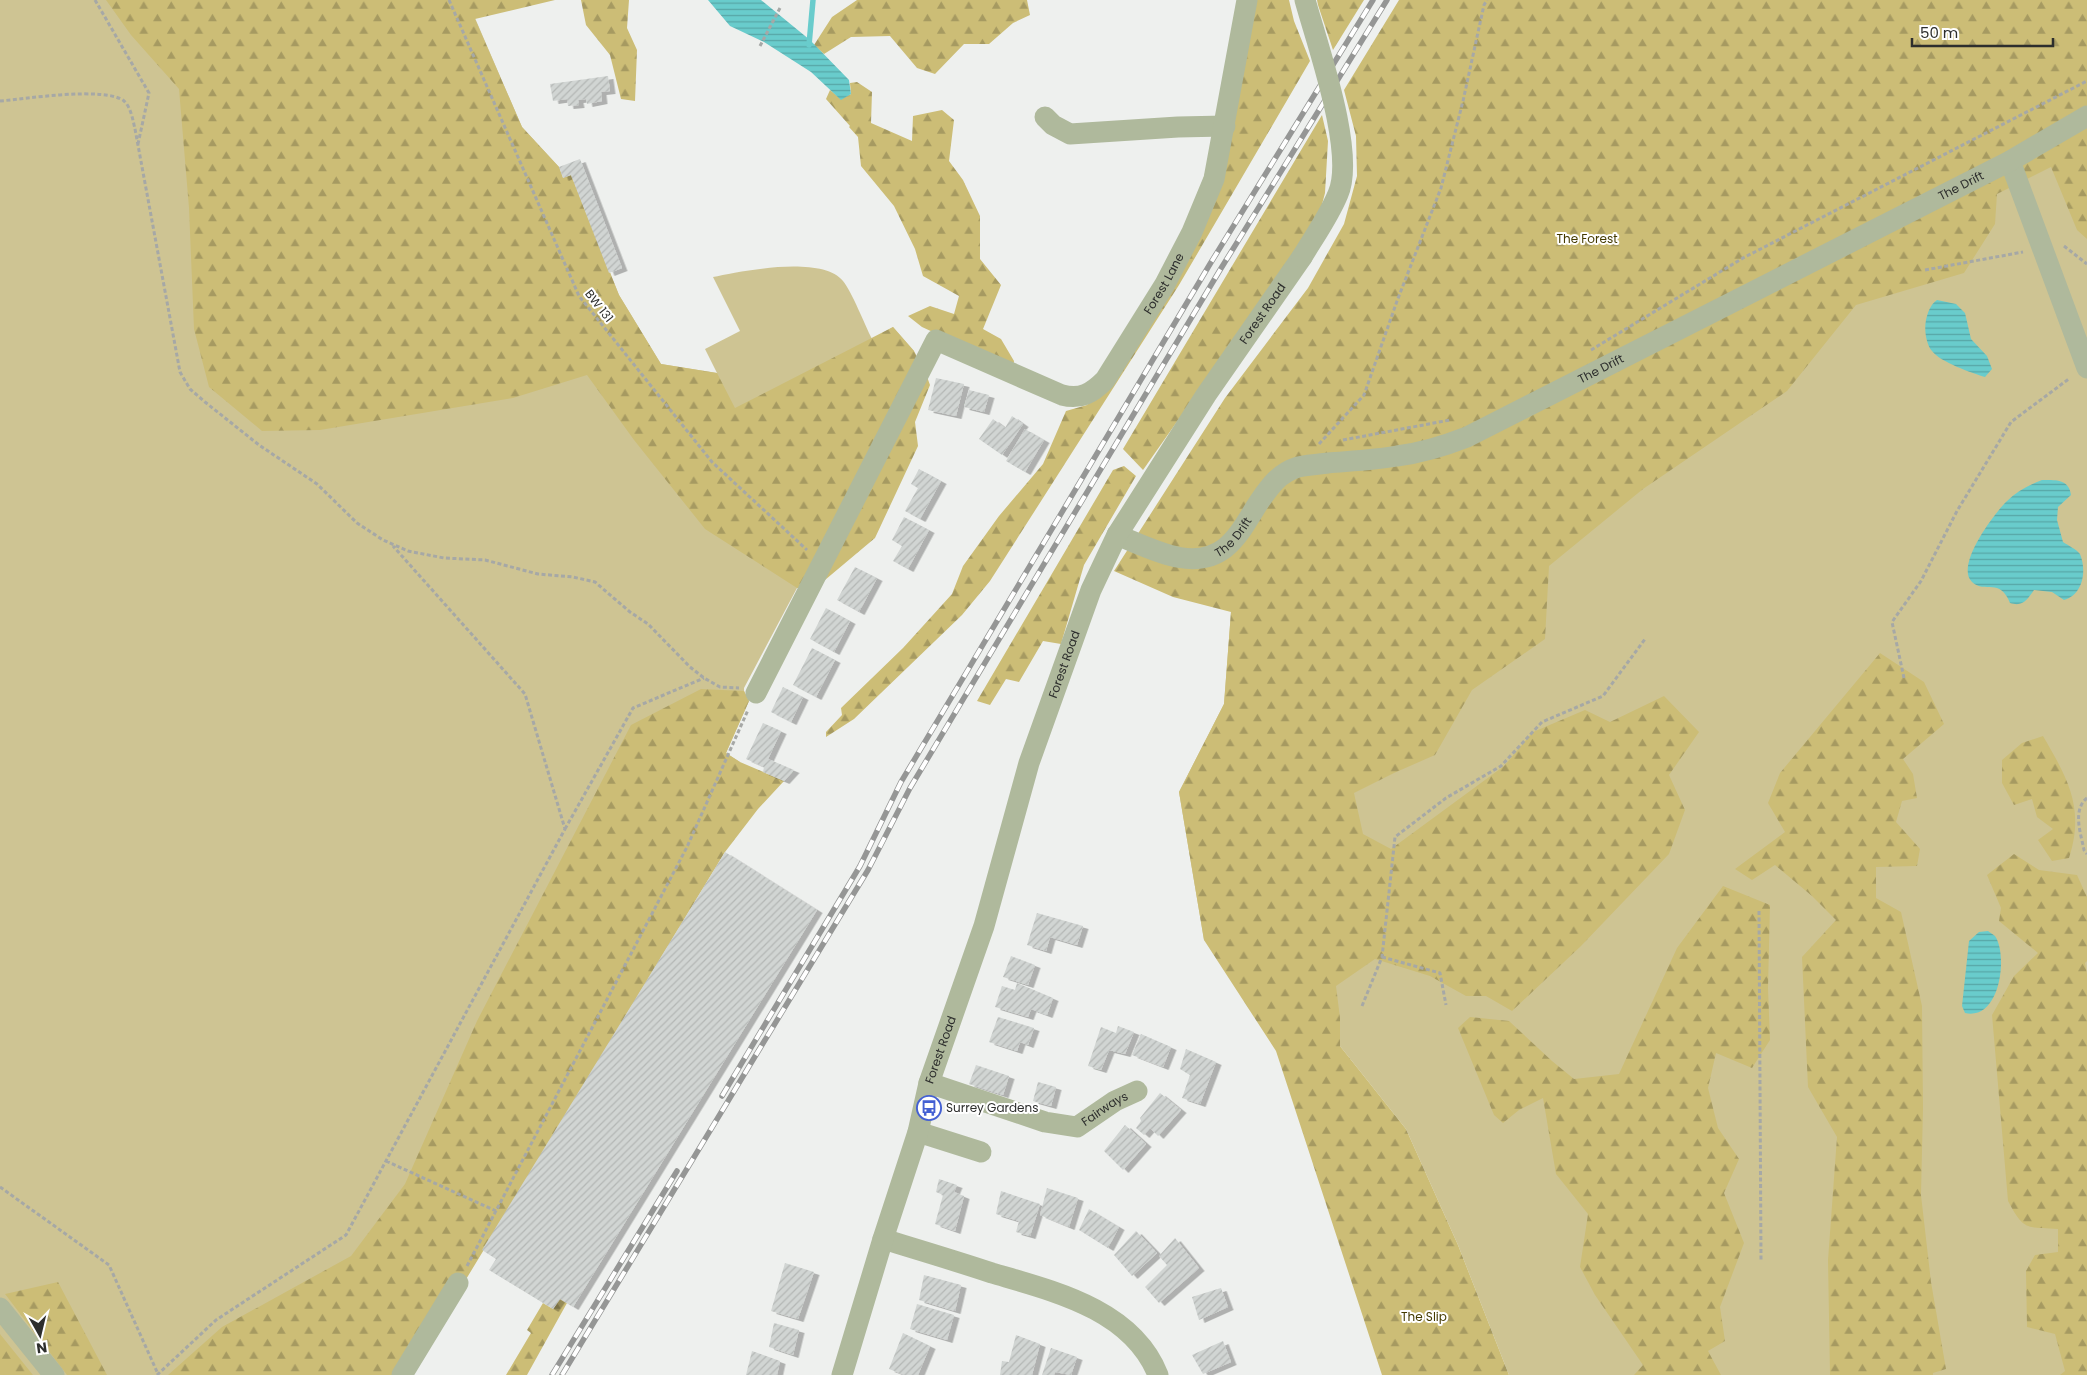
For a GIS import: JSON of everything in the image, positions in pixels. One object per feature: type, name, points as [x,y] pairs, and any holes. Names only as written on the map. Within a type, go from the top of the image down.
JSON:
[{"type":"street","name":"Forest Lane","points":[[823,564],[936,340],[1072,398],[1095,390],[1104,380],[1165,284],[1192,232],[1214,179],[1226,126],[1247,0]]},
{"type":"street","name":"Forest Road","points":[[842,1375],[882,1239],[918,1132],[929,1083],[984,926],[1029,763],[1091,590],[1117,535],[1206,396],[1302,257],[1339,193],[1343,170],[1342,146],[1335,109],[1305,0]]},
{"type":"street","name":"The Drift","points":[[1117,535],[1166,554],[1186,559],[1206,558],[1225,548],[1240,532],[1275,480],[1298,467],[1397,456],[1432,450],[1467,437],[2010,161],[2087,116]]},
{"type":"street","points":[[1045,117],[1053,125],[1070,134],[1226,126]]},
{"type":"street","points":[[2010,161],[2087,367]]},
{"type":"street","points":[[756,693],[823,564]]},
{"type":"street","name":"Fairways","points":[[929,1083],[1044,1122],[1077,1127],[1115,1101],[1137,1091]]},
{"type":"street","points":[[918,1132],[981,1152]]},
{"type":"street","points":[[882,1239],[1082,1302],[1113,1320],[1129,1333],[1143,1347],[1158,1375]]},
{"type":"street","points":[[402,1375],[458,1283]]},
{"type":"street","points":[[0,1308],[54,1375]]},
{"type":"path","points":[[95,0],[149,93],[137,148]]},
{"type":"path","name":"BW 131","points":[[449,0],[579,296],[712,462],[823,564]]},
{"type":"path","points":[[1298,467],[1364,395],[1397,301],[1442,188],[1484,5],[1487,0]]},
{"type":"path","points":[[760,46],[781,6]]},
{"type":"path","points":[[1582,354],[1743,258],[2087,81]]},
{"type":"path","points":[[0,101],[88,93],[113,95],[124,101],[130,110],[135,129],[180,372],[190,389],[259,445],[317,484],[357,523],[391,544],[408,550],[444,558],[485,560],[538,574],[573,577],[595,582],[630,612],[648,624],[690,667],[704,678],[720,687],[744,688],[756,693],[687,847],[458,1283]]},
{"type":"path","points":[[1925,270],[2042,248],[2063,246],[2087,264]]},
{"type":"path","points":[[1904,678],[1892,622],[1921,581],[1957,511],[2011,422],[2041,397],[2087,367]]},
{"type":"path","points":[[1336,441],[1457,419]]},
{"type":"path","points":[[1319,444],[1328,443]]},
{"type":"path","points":[[391,544],[525,694],[565,829]]},
{"type":"path","points":[[1362,1006],[1382,957],[1395,837],[1446,798],[1501,766],[1542,722],[1603,696],[1645,639]]},
{"type":"path","points":[[0,1187],[109,1265],[158,1374],[216,1320],[346,1235],[565,829],[633,708],[704,678]]},
{"type":"path","points":[[2087,798],[2081,803],[2078,813],[2084,850],[2087,854]]},
{"type":"path","points":[[1758,911],[1761,1261]]},
{"type":"path","points":[[1382,957],[1440,972],[1446,1005]]},
{"type":"path","points":[[386,1161],[496,1211]]},
{"type":"shaded area","points":[[0,0],[471,0],[475,18],[522,127],[559,167],[563,178],[571,175],[619,295],[661,364],[717,373],[705,349],[740,331],[713,277],[742,271],[781,267],[818,269],[833,273],[847,287],[872,339],[893,327],[914,351],[819,585],[797,588],[744,688],[749,701],[726,753],[740,762],[482,1250],[408,1375],[0,1375]]},
{"type":"shaded area","points":[[2087,141],[2087,1375],[1509,1375],[1458,1245],[1406,1129],[1340,1046],[1340,1018],[1204,940],[1179,792],[1224,704],[1231,612]]},
{"type":"green space","points":[[106,0],[555,0],[475,19],[522,127],[559,167],[563,178],[571,175],[619,295],[661,364],[717,373],[735,408],[893,327],[914,351],[930,385],[915,422],[918,446],[875,538],[819,585],[797,588],[705,529],[634,440],[587,375],[513,398],[320,430],[262,431],[209,387],[194,329],[189,208],[179,89],[131,35]]},
{"type":"green space","points":[[581,0],[629,0],[627,28],[637,50],[635,101],[621,99],[610,55],[586,25]]},
{"type":"green space","points":[[857,0],[1027,0],[1030,15],[1013,23],[989,44],[964,44],[935,74],[917,68],[890,36],[851,37],[824,54],[814,45],[832,17]]},
{"type":"green space","points":[[1254,0],[1289,0],[1294,21],[1310,61],[1179,285],[990,581],[962,615],[854,719],[826,737],[826,732],[842,715],[841,708],[903,648],[952,594],[963,566],[999,516],[1043,464],[1066,411],[1087,405],[1175,279]]},
{"type":"green space","points":[[1317,0],[1364,0],[1333,50],[1318,5]]},
{"type":"green space","name":"The Forest","points":[[1399,0],[2087,0],[2087,239],[2077,230],[2051,167],[1997,194],[1995,224],[1964,273],[1856,305],[1787,391],[1643,489],[1549,566],[1545,639],[1472,690],[1435,755],[1354,793],[1363,834],[1391,849],[1504,766],[1533,732],[1585,710],[1610,722],[1664,696],[1699,732],[1669,775],[1685,810],[1669,854],[1581,946],[1512,1011],[1486,996],[1466,996],[1430,976],[1375,959],[1336,986],[1340,1018],[1340,1046],[1406,1129],[1458,1245],[1509,1375],[1382,1375],[1276,1051],[1204,940],[1179,792],[1224,704],[1231,612],[1173,597],[1114,571],[1225,398],[1308,288],[1344,224],[1357,176],[1356,136],[1344,90]]},
{"type":"green space","points":[[857,82],[872,92],[871,123],[912,141],[913,116],[942,110],[954,120],[949,161],[963,180],[980,216],[980,259],[1001,285],[983,329],[1001,339],[1014,361],[1013,369],[922,327],[908,316],[930,306],[954,314],[959,296],[923,276],[915,249],[894,206],[861,166],[858,137],[826,99],[830,90],[841,99],[851,94],[850,83]]},
{"type":"green space","points":[[1322,115],[1328,141],[1325,193],[1319,216],[1143,470],[1123,449]]},
{"type":"green space","points":[[1124,466],[1136,476],[1084,565],[1061,644],[1043,641],[1019,682],[1006,679],[990,705],[977,701],[1113,470]]},
{"type":"green space","points":[[1880,653],[1924,682],[1944,724],[1903,759],[1913,774],[1917,798],[1902,801],[1896,822],[1920,849],[1917,866],[1876,867],[1876,898],[1901,912],[1922,1006],[1923,1108],[1921,1195],[1931,1282],[1946,1369],[1933,1373],[1933,1375],[1830,1375],[1828,1260],[1837,1137],[1808,1087],[1802,957],[1836,920],[1812,896],[1775,865],[1752,880],[1735,869],[1785,832],[1768,803],[1780,773]]},
{"type":"green space","points":[[701,689],[744,691],[749,701],[726,753],[740,762],[784,781],[758,809],[725,852],[408,1375],[168,1375],[222,1327],[351,1256],[405,1184],[477,1021],[631,725]]},
{"type":"green space","points":[[2043,736],[2066,780],[2074,809],[2074,840],[2069,858],[2052,861],[2038,840],[2053,829],[2037,817],[2032,799],[2014,805],[2002,783],[2002,760],[2022,743]]},
{"type":"green space","points":[[2014,854],[2039,870],[2077,875],[2087,897],[2087,961],[2085,963],[2087,974],[2087,1375],[2060,1375],[2065,1371],[2055,1334],[2027,1327],[2026,1271],[2035,1255],[2058,1252],[2058,1229],[2027,1226],[2018,1218],[2008,1201],[1992,1015],[2014,976],[2038,953],[1999,921],[2001,908],[1987,875]]},
{"type":"green space","points":[[1723,886],[1770,905],[1768,988],[1770,1040],[1752,1068],[1716,1053],[1708,1088],[1718,1128],[1739,1159],[1724,1193],[1744,1243],[1720,1307],[1725,1341],[1708,1351],[1721,1375],[1634,1375],[1643,1365],[1595,1295],[1580,1267],[1588,1214],[1556,1174],[1543,1098],[1519,1110],[1503,1123],[1494,1115],[1458,1028],[1470,1017],[1509,1021],[1574,1079],[1619,1074],[1677,948]]},
{"type":"green space","points":[[58,1282],[107,1375],[67,1375],[5,1294]]},
{"type":"green space","points":[[560,1299],[567,1303],[527,1375],[506,1375],[531,1333],[527,1330],[543,1303],[553,1309]]},
{"type":"green space","points":[[0,1334],[33,1375],[0,1375]]},
{"type":"water","points":[[708,0],[761,0],[810,40],[849,80],[851,94],[841,100],[811,72],[764,42],[730,26]]},
{"type":"water","points":[[1937,300],[1956,304],[1965,313],[1971,339],[1987,356],[1992,369],[1985,377],[1949,363],[1936,355],[1930,348],[1925,324],[1930,309]]},
{"type":"water","points":[[2042,480],[2065,483],[2070,490],[2071,495],[2058,507],[2057,520],[2063,542],[2080,554],[2083,568],[2082,582],[2076,593],[2064,600],[2052,592],[2034,590],[2027,600],[2014,604],[2010,603],[2002,590],[1982,587],[1972,582],[1968,575],[1968,565],[1978,541],[2000,509],[2018,492]]},
{"type":"water","points":[[1988,931],[1995,936],[1999,945],[2001,970],[1998,984],[1994,997],[1987,1007],[1977,1013],[1965,1013],[1962,1006],[1969,941],[1979,932]]},
{"type":"building","points":[[608,76],[610,91],[601,92],[602,101],[587,104],[586,99],[578,100],[579,105],[568,106],[567,99],[553,101],[550,84]]},
{"type":"building","points":[[580,159],[622,268],[609,273],[571,175],[563,178],[559,167]]},
{"type":"building","points":[[936,378],[964,384],[956,416],[928,410]]},
{"type":"building","points":[[969,390],[989,395],[984,412],[964,407]]},
{"type":"building","points":[[1012,416],[1023,424],[1002,455],[979,439],[993,419],[1005,428]]},
{"type":"building","points":[[1025,429],[1044,440],[1025,472],[1006,461]]},
{"type":"building","points":[[919,469],[941,481],[920,519],[905,511],[918,488],[911,484]]},
{"type":"building","points":[[904,517],[929,530],[908,569],[893,561],[902,546],[892,540]]},
{"type":"building","points":[[855,567],[877,578],[859,612],[837,600]]},
{"type":"building","points":[[826,608],[850,621],[834,652],[810,639]]},
{"type":"building","points":[[812,648],[835,660],[816,697],[793,685]]},
{"type":"building","points":[[783,687],[803,697],[791,722],[771,712]]},
{"type":"building","points":[[763,723],[781,731],[768,759],[794,770],[784,781],[763,772],[764,767],[746,759]]},
{"type":"building","points":[[725,852],[817,910],[573,1307],[560,1299],[553,1309],[489,1270],[496,1259],[482,1250]]},
{"type":"building","points":[[1037,913],[1083,926],[1077,945],[1050,937],[1046,951],[1027,945]]},
{"type":"building","points":[[1011,956],[1035,965],[1028,985],[1003,977]]},
{"type":"building","points":[[1017,983],[1053,998],[1047,1015],[1031,1009],[1028,1017],[995,1007],[1002,986],[1015,990]]},
{"type":"building","points":[[998,1017],[1034,1028],[1028,1045],[1020,1042],[1017,1051],[989,1042]]},
{"type":"building","points":[[1118,1026],[1134,1032],[1125,1054],[1109,1050],[1101,1070],[1088,1066],[1101,1027],[1116,1033]]},
{"type":"building","points":[[1141,1034],[1171,1047],[1163,1067],[1132,1055]]},
{"type":"building","points":[[1186,1049],[1216,1062],[1200,1104],[1182,1098],[1190,1075],[1180,1069]]},
{"type":"building","points":[[976,1065],[1009,1076],[1003,1095],[969,1084]]},
{"type":"building","points":[[1038,1082],[1056,1087],[1051,1106],[1033,1101]]},
{"type":"building","points":[[1160,1093],[1181,1110],[1158,1136],[1150,1128],[1144,1135],[1136,1128],[1141,1121],[1140,1118]]},
{"type":"building","points":[[1125,1125],[1146,1144],[1123,1170],[1104,1151]]},
{"type":"building","points":[[939,1179],[957,1185],[954,1192],[964,1196],[955,1231],[935,1224],[943,1195],[936,1192]]},
{"type":"building","points":[[1047,1188],[1078,1198],[1069,1227],[1040,1215]]},
{"type":"building","points":[[1001,1191],[1040,1204],[1030,1236],[1016,1232],[1019,1221],[996,1214]]},
{"type":"building","points":[[1089,1209],[1119,1227],[1108,1248],[1079,1230]]},
{"type":"building","points":[[1136,1231],[1157,1253],[1132,1276],[1114,1255]]},
{"type":"building","points":[[1175,1238],[1199,1268],[1159,1303],[1145,1287],[1167,1265],[1159,1256]]},
{"type":"building","points":[[785,1263],[814,1272],[798,1319],[771,1311]]},
{"type":"building","points":[[924,1275],[961,1285],[955,1311],[919,1300]]},
{"type":"building","points":[[1221,1288],[1228,1307],[1199,1320],[1192,1297]]},
{"type":"building","points":[[917,1304],[954,1315],[947,1340],[910,1329]]},
{"type":"building","points":[[774,1323],[799,1330],[793,1355],[769,1347]]},
{"type":"building","points":[[903,1333],[930,1346],[918,1375],[905,1375],[889,1369]]},
{"type":"building","points":[[1016,1335],[1040,1344],[1032,1375],[1000,1375],[1002,1361],[1009,1362]]},
{"type":"building","points":[[1223,1341],[1231,1362],[1203,1374],[1192,1355]]},
{"type":"building","points":[[1051,1348],[1077,1357],[1071,1375],[1055,1372],[1054,1375],[1042,1375]]},
{"type":"building","points":[[752,1351],[780,1361],[777,1375],[746,1375]]},
{"type":"waterway","points":[[809,45],[813,0]]},
{"type":"railway","points":[[722,1096],[860,866],[901,782],[1210,264],[1373,0]]},
{"type":"railway","points":[[562,1375],[868,870],[910,788],[1220,270],[1387,0]]},
{"type":"railway","points":[[552,1375],[677,1171]]},
{"type":"place","name":"Surrey Gardens","points":[[929,1108]]},
{"type":"park label","name":"The Slip","points":[[1424,1317]]}]
